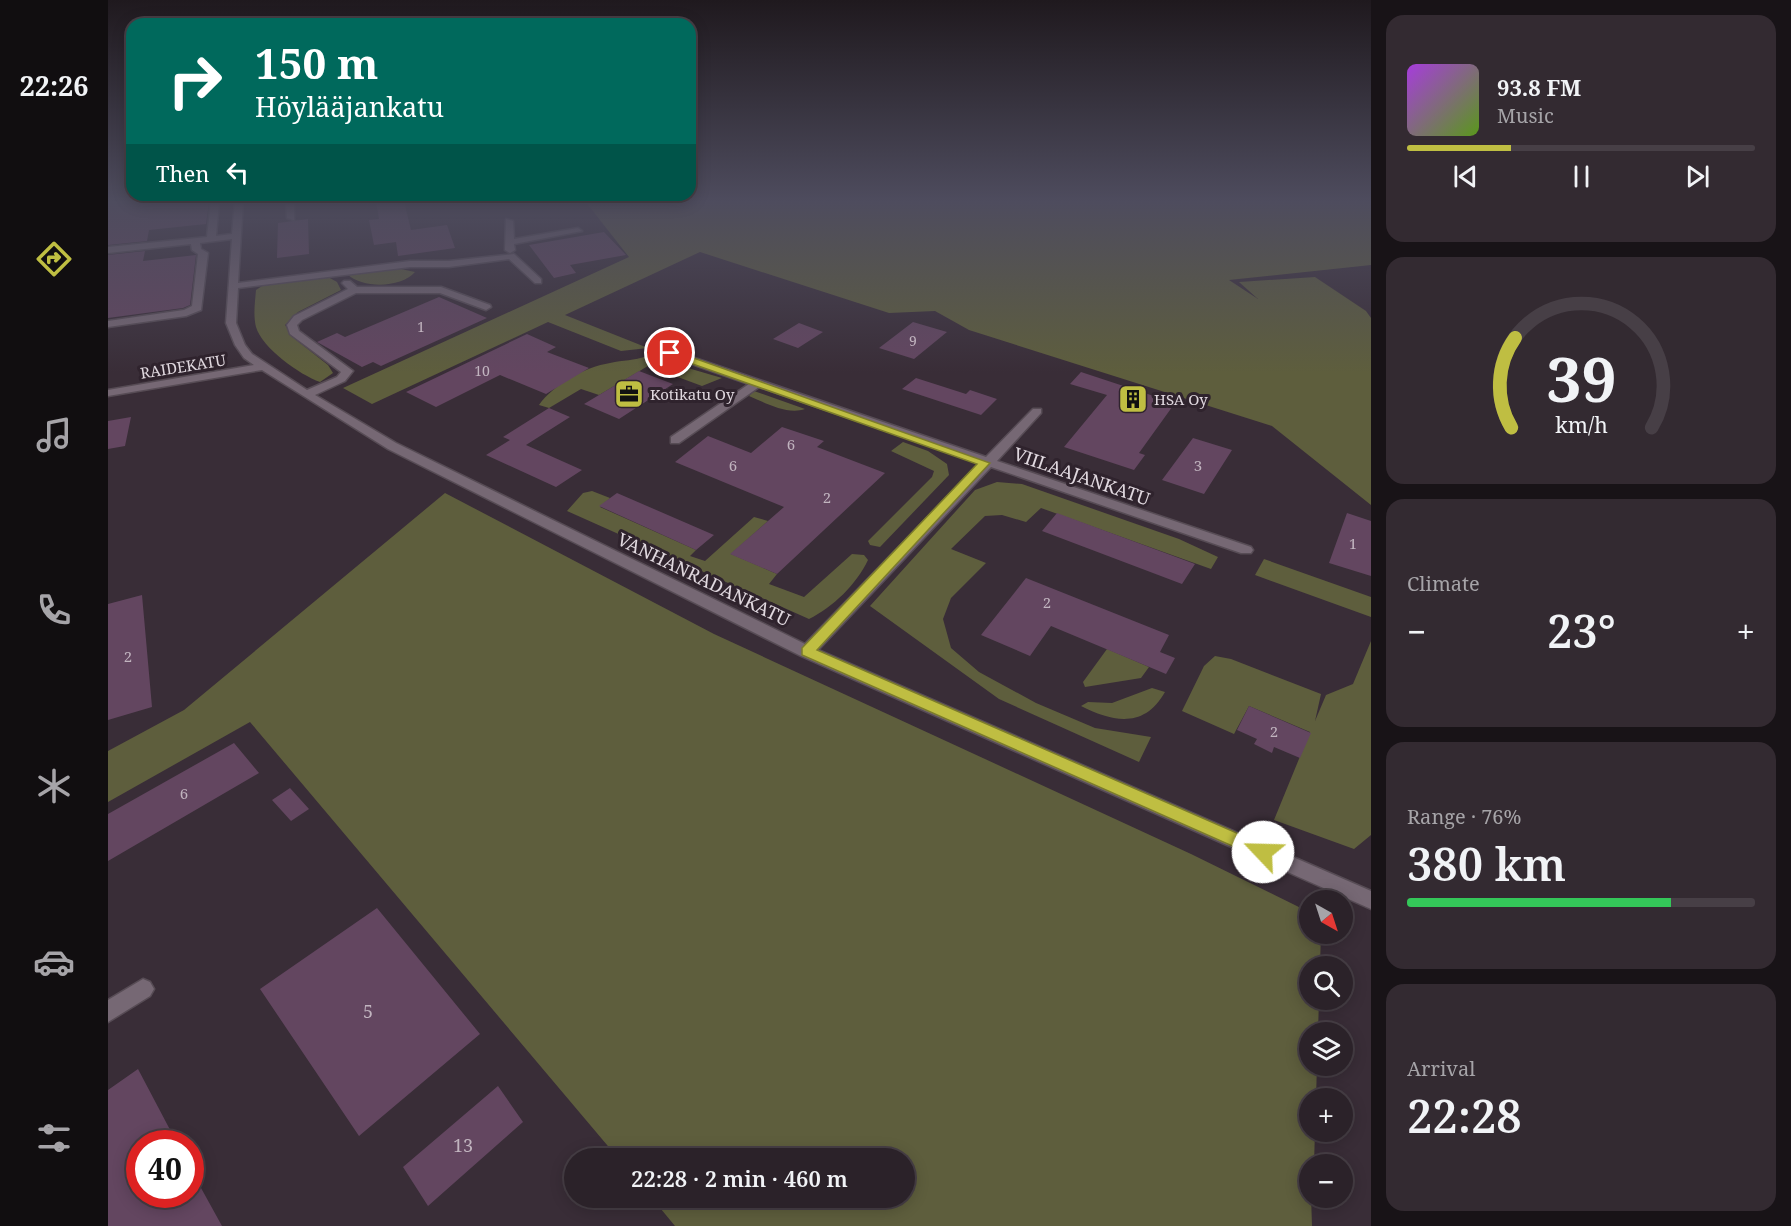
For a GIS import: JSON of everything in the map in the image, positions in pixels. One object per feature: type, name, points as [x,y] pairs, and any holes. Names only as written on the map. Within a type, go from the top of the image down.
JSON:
[{"type":"street","points":[[108,324],[186,314],[197,308],[202,258]]},
{"type":"street","name":"VANHANRADANKATU","points":[[235,258],[231,323],[240,345],[262,367],[392,446],[807,652],[1371,900]]},
{"type":"street","points":[[234,286],[410,264],[449,264],[494,258]]},
{"type":"street","points":[[513,258],[538,281]]},
{"type":"street","points":[[336,273],[354,290]]},
{"type":"street","points":[[306,395],[341,379],[347,371],[294,332],[292,325],[298,318],[354,290],[441,290],[486,307]]},
{"type":"street","name":"VIILAAJANKATU","points":[[670,353],[985,463],[1246,550]]},
{"type":"street","name":"RAIDEKATU","points":[[108,393],[262,367]]},
{"type":"street","points":[[675,441],[757,383]]},
{"type":"street","points":[[807,652],[1037,411]]},
{"type":"street","points":[[108,1012],[143,989]]},
{"type":"green space","points":[[626,258],[687,258],[565,315],[648,348],[621,351],[548,322],[372,404],[343,388]]},
{"type":"green space","points":[[719,258],[1371,258],[1371,265],[1229,280],[1258,299],[1239,282],[1315,277],[1366,311],[1371,318],[1371,505],[1272,426],[969,330],[935,311],[889,313]]},
{"type":"green space","points":[[401,269],[415,272],[401,281],[382,285],[362,282],[347,274]]},
{"type":"green space","points":[[328,277],[337,282],[341,290],[298,312],[285,325],[295,339],[328,365],[333,373],[320,382],[283,360],[260,335],[255,318],[256,290],[262,286]]},
{"type":"green space","points":[[647,356],[722,378],[702,386],[648,366],[599,395],[581,389],[549,408],[539,405],[561,384],[590,368]]},
{"type":"green space","points":[[754,391],[805,409],[791,410],[777,407],[749,396]]},
{"type":"green space","points":[[903,442],[928,451],[947,464],[949,475],[880,547],[870,545],[868,541],[932,477],[934,471],[891,451]]},
{"type":"green space","points":[[997,482],[1022,484],[1179,539],[1218,557],[1211,569],[1041,508],[1026,522],[1002,515],[985,516],[951,549],[986,563],[951,598],[943,619],[951,648],[979,672],[1036,703],[1095,728],[1151,737],[1139,762],[999,699],[870,606],[975,490]]},
{"type":"green space","points":[[592,491],[610,498],[600,507],[696,550],[690,556],[705,561],[754,517],[768,521],[731,554],[777,574],[769,584],[804,597],[852,554],[864,555],[868,560],[857,578],[843,594],[827,608],[809,619],[567,511],[583,493]]},
{"type":"green space","points":[[445,493],[714,634],[1191,854],[1299,907],[1299,944],[1321,944],[1320,956],[1299,956],[1299,1010],[1319,1010],[1318,1022],[1299,1022],[1299,1076],[1317,1076],[1316,1088],[1299,1088],[1299,1142],[1315,1142],[1314,1154],[1299,1154],[1299,1208],[1311,1208],[1312,1226],[675,1226],[660,1208],[915,1208],[915,1148],[610,1148],[250,722],[108,802],[108,751],[184,710]]},
{"type":"green space","points":[[1264,559],[1371,597],[1371,617],[1255,575]]},
{"type":"green space","points":[[1371,641],[1371,835],[1354,849],[1274,820],[1310,732],[1249,706],[1234,734],[1182,711],[1204,666],[1215,656],[1231,659],[1321,694],[1315,721],[1326,695],[1353,684]]},
{"type":"green space","points":[[1107,649],[1149,667],[1141,678],[1085,687],[1083,682]]},
{"type":"green space","points":[[1152,688],[1165,692],[1157,704],[1138,717],[1127,719],[1105,716],[1081,706],[1088,702],[1112,703]]},
{"type":"building","points":[[108,258],[144,258],[143,261],[196,258],[190,305],[183,308],[108,318]]},
{"type":"building","points":[[539,258],[608,258],[570,265],[576,273],[554,278]]},
{"type":"building","points":[[439,297],[487,318],[381,366],[373,362],[362,367],[317,342],[337,333],[345,337]]},
{"type":"building","points":[[913,322],[947,332],[914,359],[879,348]]},
{"type":"building","points":[[799,323],[823,332],[798,348],[773,339]]},
{"type":"building","points":[[527,334],[556,347],[547,352],[589,368],[546,394],[500,375],[436,407],[406,392]]},
{"type":"building","points":[[639,371],[673,384],[619,419],[584,404]]},
{"type":"building","points":[[1081,372],[1175,403],[1139,453],[1145,455],[1134,470],[1064,447],[1107,395],[1070,384]]},
{"type":"building","points":[[916,378],[966,394],[970,390],[997,399],[981,415],[902,389]]},
{"type":"building","points":[[549,408],[570,417],[526,445],[582,470],[556,487],[486,455],[510,440],[503,437]]},
{"type":"building","points":[[131,417],[125,446],[108,449],[108,421]]},
{"type":"building","points":[[782,427],[824,441],[817,447],[885,473],[777,574],[730,554],[784,507],[675,462],[708,436],[751,453]]},
{"type":"building","points":[[1193,438],[1232,450],[1204,494],[1162,480]]},
{"type":"building","points":[[617,493],[714,535],[696,550],[599,506]]},
{"type":"building","points":[[1057,513],[1195,564],[1182,584],[1042,531]]},
{"type":"building","points":[[1347,513],[1371,521],[1371,576],[1329,563]]},
{"type":"building","points":[[1026,578],[1169,635],[1160,652],[1175,658],[1166,674],[1051,626],[1030,656],[981,635]]},
{"type":"building","points":[[142,595],[152,707],[108,720],[108,604]]},
{"type":"building","points":[[1249,706],[1311,733],[1300,758],[1274,747],[1272,753],[1254,744],[1257,739],[1237,730]]},
{"type":"building","points":[[234,743],[259,773],[108,861],[108,814]]},
{"type":"building","points":[[290,788],[309,809],[291,821],[272,800]]},
{"type":"building","points":[[377,908],[480,1034],[359,1136],[260,989]]},
{"type":"building","points":[[138,1069],[170,1130],[126,1130],[126,1208],[204,1208],[204,1193],[222,1226],[108,1226],[108,1090]]},
{"type":"building","points":[[498,1086],[523,1122],[428,1206],[403,1167]]},
{"type":"place","name":"Kotikatu Oy","points":[[629,394]]},
{"type":"place","name":"HSA Oy","points":[[1133,399]]},
{"type":"route","points":[[670,353],[985,463],[807,652],[1263,852]]}]
